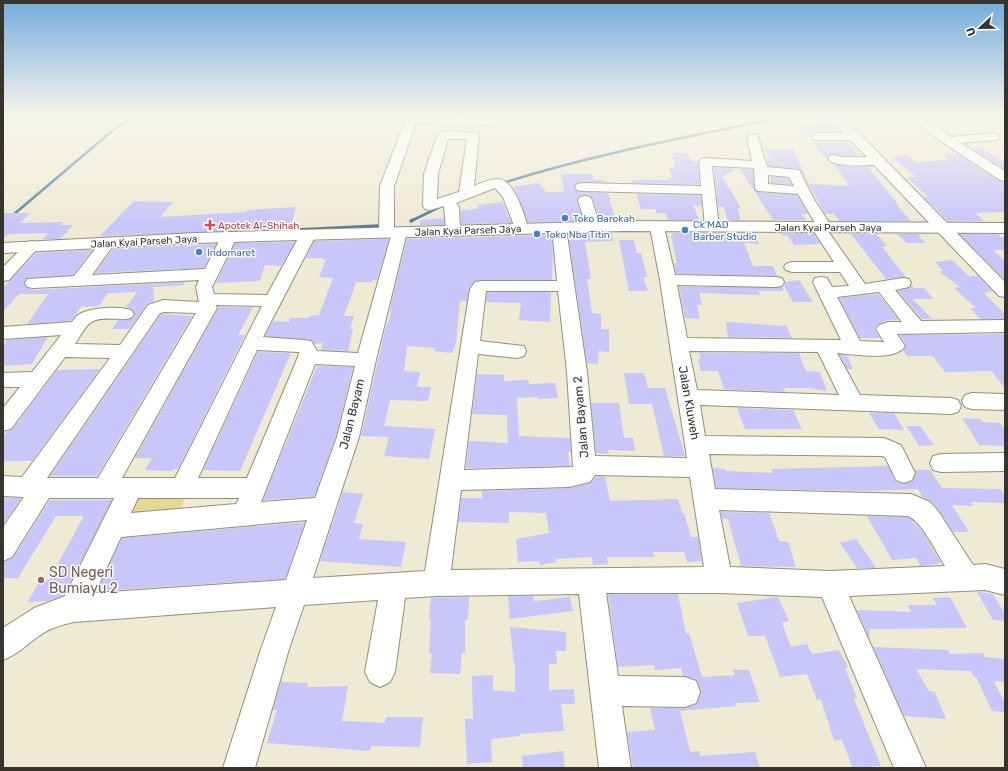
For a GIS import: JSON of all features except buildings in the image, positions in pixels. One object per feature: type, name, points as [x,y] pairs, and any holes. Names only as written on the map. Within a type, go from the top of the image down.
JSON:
[{"type":"main road","name":"Jalan Kyai Parseh Jaya","points":[[3,248],[229,237],[521,228],[1005,228]]},
{"type":"street","name":"Jalan Bayam","points":[[239,768],[272,656],[348,436],[393,233],[387,186],[399,152]]},
{"type":"street","points":[[438,152],[431,174],[430,206],[488,185],[498,183],[503,186],[511,199],[521,228]]},
{"type":"street","points":[[466,194],[471,152]]},
{"type":"street","points":[[757,152],[761,168],[763,191],[802,190]]},
{"type":"street","points":[[869,152],[1005,292]]},
{"type":"street","points":[[966,152],[1005,177]]},
{"type":"street","points":[[834,159],[840,161],[878,161]]},
{"type":"street","points":[[712,227],[704,163],[793,172],[844,267],[857,285]]},
{"type":"street","points":[[593,227],[584,194],[708,190]]},
{"type":"street","points":[[447,201],[452,207],[453,230]]},
{"type":"street","name":"Jalan Kluweh","points":[[657,227],[668,280],[704,499],[719,580]]},
{"type":"street","name":"Jalan Bayam 2","points":[[452,480],[569,477],[582,475],[585,472],[586,465],[577,372],[559,228]]},
{"type":"street","points":[[182,488],[251,343],[308,235]]},
{"type":"street","points":[[104,488],[207,304],[204,287],[229,237]]},
{"type":"street","points":[[79,281],[107,243]]},
{"type":"street","points":[[3,276],[32,246]]},
{"type":"street","points":[[792,267],[844,267]]},
{"type":"street","points":[[34,283],[210,274]]},
{"type":"street","points":[[668,280],[776,282]]},
{"type":"street","points":[[854,347],[823,287],[856,291],[903,283]]},
{"type":"street","points":[[436,583],[471,347],[478,289],[481,286],[567,286]]},
{"type":"street","points":[[884,287],[916,327]]},
{"type":"street","points":[[3,549],[35,488],[126,352],[148,316],[157,307],[273,301]]},
{"type":"street","points":[[3,423],[84,319],[93,314],[125,314]]},
{"type":"street","points":[[678,344],[894,348],[896,346],[885,329],[916,327],[1005,326]]},
{"type":"street","points":[[3,333],[76,328]]},
{"type":"street","points":[[245,514],[254,488],[308,357],[308,350],[304,346],[251,343]]},
{"type":"street","points":[[824,346],[854,403]]},
{"type":"street","points":[[471,347],[517,351]]},
{"type":"street","points":[[60,350],[126,352]]},
{"type":"street","points":[[308,357],[366,360]]},
{"type":"street","points":[[3,380],[37,379]]},
{"type":"street","points":[[687,397],[951,406]]},
{"type":"street","points":[[972,401],[1005,402]]},
{"type":"street","points":[[696,446],[884,447],[893,451],[904,474]]},
{"type":"street","points":[[940,463],[1003,464]]},
{"type":"street","points":[[586,465],[699,468]]},
{"type":"street","points":[[3,486],[35,488],[254,488]]},
{"type":"street","points":[[74,608],[131,488]]},
{"type":"street","points":[[704,499],[911,505],[921,510],[929,519],[967,578]]},
{"type":"street","points":[[113,526],[323,508]]},
{"type":"street","points":[[3,646],[30,624],[54,612],[74,608],[394,585],[591,580],[719,580],[830,584],[985,577],[1005,582]]},
{"type":"street","points":[[591,580],[615,768]]},
{"type":"street","points":[[830,584],[910,768]]},
{"type":"street","points":[[380,672],[394,585]]},
{"type":"street","points":[[604,691],[685,692]]},
{"type":"shaded area","points":[[133,492],[187,492],[178,516],[120,522]]},
{"type":"waterway","points":[[6,221],[87,152]]},
{"type":"waterway","points":[[506,182],[576,162],[620,152]]},
{"type":"waterway","points":[[413,220],[411,221],[442,206]]},
{"type":"waterway","points":[[3,223],[7,220]]},
{"type":"waterway","points":[[296,230],[379,226]]},
{"type":"place","name":"Toko Barokah","points":[[565,218]]},
{"type":"place","name":"Apotek Al-Shihah","points":[[210,225]]},
{"type":"place","name":"Ck'MAD Barber Studio","points":[[685,230]]},
{"type":"place","name":"Toko Nba Titin","points":[[537,234]]},
{"type":"place","name":"Indomaret","points":[[199,252]]},
{"type":"place","name":"SD Negeri Bumiayu 2","points":[[41,580]]}]
